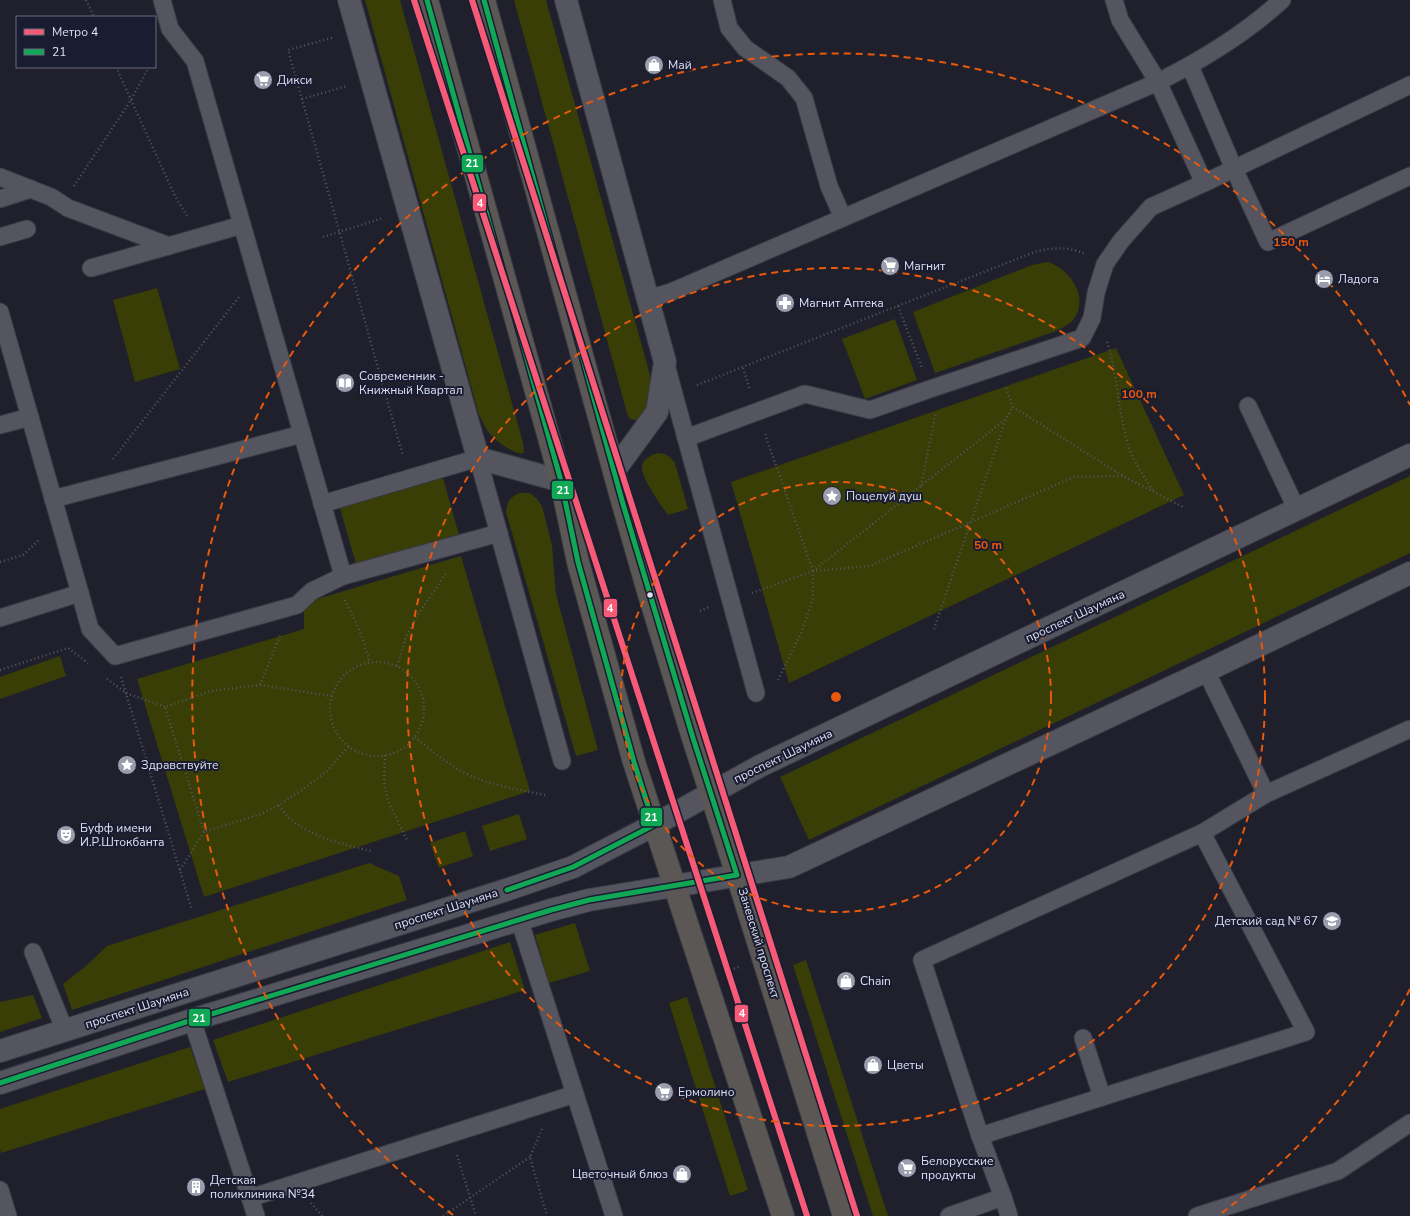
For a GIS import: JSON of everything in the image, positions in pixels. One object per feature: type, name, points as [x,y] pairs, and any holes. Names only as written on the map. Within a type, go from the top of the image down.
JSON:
[{"type":"main road","points":[[427,0],[561,481],[578,562],[634,762],[783,1216]]},
{"type":"main road","name":"Заневский проспект","points":[[484,0],[648,590],[710,793],[844,1216]]},
{"type":"street","points":[[349,0],[478,458],[561,481]]},
{"type":"street","points":[[567,0],[665,362],[658,412],[614,471]]},
{"type":"street","name":"проспект Шаумяна","points":[[0,1051],[506,890],[573,867],[654,825],[760,766],[1410,455]]},
{"type":"street","points":[[0,1083],[192,1020],[519,919],[589,900],[789,867],[1206,671],[1410,573]]},
{"type":"lane","points":[[162,0],[170,29],[195,61],[322,504],[338,578]]},
{"type":"lane","points":[[722,0],[729,28],[745,48],[788,78],[804,98],[829,186],[843,218]]},
{"type":"lane","points":[[1114,0],[1120,20],[1158,82],[1204,183]]},
{"type":"lane","points":[[648,300],[671,292],[1158,82],[1190,66],[1263,18],[1282,0]]},
{"type":"lane","points":[[1190,66],[1234,169],[1268,242],[1410,176]]},
{"type":"lane","points":[[686,438],[804,394],[870,410],[1082,338],[1092,318],[1096,293],[1105,264],[1121,241],[1151,207],[1410,85]]},
{"type":"lane","points":[[0,177],[51,197],[68,208],[169,246]]},
{"type":"lane","points":[[0,199],[32,189]]},
{"type":"lane","points":[[91,268],[242,225]]},
{"type":"lane","points":[[0,237],[27,229]]},
{"type":"lane","points":[[0,312],[90,629],[115,656],[297,605],[312,591],[338,578],[499,533]]},
{"type":"lane","points":[[665,362],[756,693]]},
{"type":"lane","points":[[1248,406],[1297,510]]},
{"type":"lane","points":[[0,425],[30,417]]},
{"type":"lane","points":[[54,499],[302,434]]},
{"type":"lane","points":[[322,504],[478,458],[562,761]]},
{"type":"lane","points":[[0,618],[80,593]]},
{"type":"lane","points":[[1206,671],[1266,794]]},
{"type":"lane","points":[[1009,1216],[980,1136],[922,960],[1202,833],[1266,794],[1410,730]]},
{"type":"lane","points":[[980,1136],[1306,1032],[1202,833]]},
{"type":"lane","points":[[519,919],[614,1216]]},
{"type":"lane","points":[[33,952],[65,1031]]},
{"type":"lane","points":[[192,1020],[256,1216]]},
{"type":"lane","points":[[1083,1038],[1102,1097]]},
{"type":"lane","points":[[250,1198],[575,1094]]},
{"type":"lane","points":[[1197,1216],[1338,1171],[1410,1123]]},
{"type":"lane","points":[[0,1190],[8,1216]]},
{"type":"lane","points":[[949,1216],[1003,1197]]},
{"type":"path","points":[[86,0],[94,16]]},
{"type":"path","points":[[337,37],[288,50],[404,462]]},
{"type":"path","points":[[116,68],[175,196],[200,237]]},
{"type":"path","points":[[62,204],[131,100],[148,68]]},
{"type":"path","points":[[302,99],[350,85]]},
{"type":"path","points":[[323,237],[408,210]]},
{"type":"path","points":[[697,385],[1037,251],[1056,248],[1076,250],[1105,264]]},
{"type":"path","points":[[89,489],[256,274]]},
{"type":"path","points":[[1092,318],[1104,335],[1113,360],[1128,446],[1154,492]]},
{"type":"path","points":[[999,366],[1013,407],[1123,476],[1184,508]]},
{"type":"path","points":[[743,368],[813,572],[813,599],[801,632],[778,680]]},
{"type":"path","points":[[934,629],[1006,419],[1013,407]]},
{"type":"path","points":[[813,572],[1006,419]]},
{"type":"path","points":[[700,611],[813,572],[870,566],[1074,477],[1123,476]]},
{"type":"path","points":[[0,562],[23,555],[60,521]]},
{"type":"path","points":[[397,666],[406,637],[417,616],[439,582],[472,541]]},
{"type":"path","points":[[338,578],[359,628],[370,662]]},
{"type":"path","points":[[260,685],[292,606]]},
{"type":"path","points":[[0,670],[68,648],[91,666]]},
{"type":"path","points":[[115,656],[192,910]]},
{"type":"path","points":[[370,662],[384,662],[397,666],[408,674],[417,684],[423,697],[424,711],[421,725],[415,737],[406,746],[396,752],[385,755],[372,756],[360,753],[349,746],[339,736],[333,724],[330,710],[332,696],[337,684],[346,674],[357,666],[370,662]]},
{"type":"path","points":[[103,675],[126,693],[166,707],[211,691],[260,685],[332,696]]},
{"type":"path","points":[[166,707],[204,832]]},
{"type":"path","points":[[415,737],[442,758],[472,777],[507,788],[545,795]]},
{"type":"path","points":[[180,870],[204,832],[261,814],[278,805],[302,790],[327,771],[349,746]]},
{"type":"path","points":[[385,755],[384,782],[388,802],[408,840]]},
{"type":"path","points":[[278,805],[288,817],[313,834],[342,844],[372,851]]},
{"type":"path","points":[[730,970],[742,966]]},
{"type":"path","points":[[443,1216],[530,1156],[554,1101]]},
{"type":"path","points":[[450,1134],[476,1216]]},
{"type":"path","points":[[530,1156],[547,1216]]},
{"type":"green space","points":[[365,0],[400,0],[523,443],[524,453],[515,452],[498,442],[487,430],[479,415]]},
{"type":"green space","points":[[514,0],[546,0],[650,375],[651,387],[649,399],[641,416],[636,420],[630,419],[627,413]]},
{"type":"green space","points":[[1048,262],[1065,272],[1076,288],[1079,297],[1079,306],[1076,315],[1070,323],[1056,331],[935,373],[913,312],[1032,265]]},
{"type":"green space","points":[[157,288],[180,369],[135,382],[113,300]]},
{"type":"green space","points":[[895,319],[917,380],[865,399],[842,339]]},
{"type":"green space","points":[[1116,348],[1184,495],[789,683],[731,482]]},
{"type":"green space","points":[[658,453],[668,456],[675,463],[688,509],[668,515],[648,484],[642,466],[648,457]]},
{"type":"green space","points":[[1410,476],[1410,553],[809,840],[780,777]]},
{"type":"green space","points":[[443,478],[459,535],[356,564],[340,508]]},
{"type":"green space","points":[[520,493],[530,493],[542,506],[552,546],[556,594],[598,750],[576,756],[506,512],[507,505],[510,500]]},
{"type":"green space","points":[[461,556],[530,791],[204,897],[137,679],[304,629],[304,603]]},
{"type":"green space","points":[[60,656],[66,676],[0,699],[0,677]]},
{"type":"green space","points":[[519,814],[527,839],[490,851],[482,826]]},
{"type":"green space","points":[[465,831],[473,856],[439,868],[430,843]]},
{"type":"green space","points":[[369,863],[399,876],[407,900],[72,1010],[63,984],[86,966],[107,946]]},
{"type":"green space","points":[[575,923],[590,971],[549,983],[535,935]]},
{"type":"green space","points":[[510,942],[525,990],[228,1082],[213,1040]]},
{"type":"green space","points":[[806,960],[888,1216],[873,1216],[793,965]]},
{"type":"green space","points":[[33,995],[42,1018],[0,1032],[0,1002]]},
{"type":"green space","points":[[687,997],[748,1190],[730,1196],[669,1003]]},
{"type":"green space","points":[[190,1047],[205,1089],[1,1153],[0,1109]]},
{"type":"metro line","name":"4","points":[[414,0],[807,1216]]},
{"type":"metro line","name":"4","points":[[472,0],[857,1216]]},
{"type":"transit line","name":"21","points":[[427,0],[561,481],[578,562],[634,762],[654,825],[573,867],[507,890]]},
{"type":"transit line","name":"21","points":[[0,1083],[192,1020],[551,910],[589,900],[737,875],[693,738],[623,504],[484,0]]},
{"type":"place","name":"Май","points":[[654,65]]},
{"type":"place","name":"Дикси","points":[[263,80]]},
{"type":"place","name":"Магнит","points":[[890,266]]},
{"type":"place","name":"Ладога","points":[[1324,279]]},
{"type":"place","name":"Магнит Аптека","points":[[785,303]]},
{"type":"place","name":"Современник - Книжный Квартал","points":[[345,383]]},
{"type":"place","name":"Поцелуй душ","points":[[832,496]]},
{"type":"place","name":"Здравствуйте","points":[[127,765]]},
{"type":"place","name":"Буфф имени И.Р.Штокбанта","points":[[66,835]]},
{"type":"place","name":"Детский сад № 67","points":[[1332,921]]},
{"type":"place","name":"Chain","points":[[846,981]]},
{"type":"place","name":"Цветы","points":[[873,1065]]},
{"type":"place","name":"Ермолино","points":[[664,1092]]},
{"type":"place","name":"Белорусские продукты","points":[[907,1168]]},
{"type":"place","name":"Цветочный блюз","points":[[682,1174]]},
{"type":"place","name":"Детская поликлиника №34","points":[[196,1187]]}]
